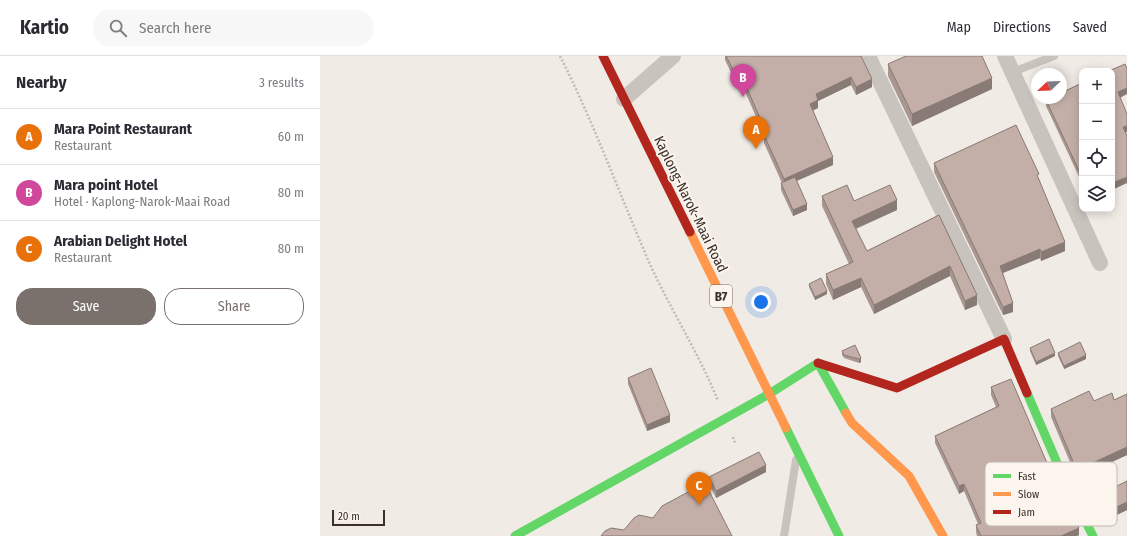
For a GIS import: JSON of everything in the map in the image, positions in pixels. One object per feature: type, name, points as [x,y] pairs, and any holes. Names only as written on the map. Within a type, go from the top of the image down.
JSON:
[{"type":"main road","name":"Kaplong-Narok-Maai Road","points":[[603,56],[839,536]]},
{"type":"main road","points":[[515,536],[769,394],[818,363],[897,388],[1004,339],[1057,462]]},
{"type":"main road","points":[[818,363],[852,423],[909,476],[943,536]]},
{"type":"main road","points":[[1088,526],[1093,536]]},
{"type":"street","points":[[624,99],[674,56]]},
{"type":"street","points":[[868,56],[1004,339]]},
{"type":"street","points":[[1005,56],[1100,263]]},
{"type":"lane","points":[[1013,72],[1054,56]]},
{"type":"lane","points":[[784,536],[797,451]]},
{"type":"path","points":[[560,56],[583,102],[650,263],[709,378],[721,407]]},
{"type":"path","points":[[732,436],[736,443]]},
{"type":"building","points":[[726,56],[861,56],[872,79],[856,87],[851,77],[816,94],[818,100],[810,104],[833,157],[784,179],[764,135],[767,134],[743,79],[739,81]]},
{"type":"building","points":[[906,56],[982,56],[992,78],[912,114],[888,64]]},
{"type":"building","points":[[1125,64],[1127,68],[1127,88],[1118,92],[1127,114],[1127,126],[1123,127],[1127,136],[1127,177],[1115,182],[1115,104],[1115,68]]},
{"type":"building","points":[[1079,84],[1079,171],[1048,104],[1067,104],[1067,90]]},
{"type":"building","points":[[1016,125],[1039,174],[1037,175],[1065,242],[1041,252],[1040,249],[1000,266],[1013,303],[1003,307],[934,163]]},
{"type":"building","points":[[795,177],[807,204],[793,210],[781,183]]},
{"type":"building","points":[[847,185],[854,201],[890,185],[897,200],[852,221],[867,251],[939,215],[977,295],[965,301],[950,266],[874,305],[861,278],[833,290],[826,274],[853,262],[822,196]]},
{"type":"building","points":[[821,278],[827,291],[815,297],[809,284]]},
{"type":"building","points":[[1049,339],[1055,353],[1036,362],[1030,348]]},
{"type":"building","points":[[1080,342],[1086,355],[1064,366],[1058,353]]},
{"type":"building","points":[[855,345],[861,358],[859,359],[844,355],[842,351]]},
{"type":"building","points":[[651,368],[670,415],[647,425],[628,378]]},
{"type":"building","points":[[1011,379],[1047,462],[985,462],[985,526],[1078,526],[1079,528],[1061,536],[981,536],[976,525],[981,523],[964,484],[959,486],[935,436],[999,406],[991,387]]},
{"type":"building","points":[[1089,391],[1094,401],[1112,393],[1114,400],[1127,394],[1127,447],[1095,462],[1073,462],[1051,409]]},
{"type":"building","points":[[759,452],[766,465],[716,491],[709,477]]},
{"type":"building","points":[[1127,481],[1127,502],[1117,507],[1117,486]]},
{"type":"building","points":[[705,483],[732,536],[601,536],[605,531],[611,528],[624,530],[634,518],[639,515],[653,518],[662,506]]},
{"type":"traffic: fast","points":[[515,536],[769,394],[818,363],[846,413]]},
{"type":"traffic: fast","points":[[1027,393],[1057,462]]},
{"type":"traffic: fast","points":[[786,428],[839,536]]},
{"type":"traffic: fast","points":[[1088,526],[1093,536]]},
{"type":"traffic: slow","points":[[690,232],[786,428]]},
{"type":"traffic: slow","points":[[846,413],[852,423],[909,476],[943,536]]},
{"type":"traffic: jam","points":[[603,56],[690,232]]},
{"type":"traffic: jam","points":[[818,363],[897,388],[1004,339],[1027,393]]},
{"type":"place","name":"Mara point Hotel","points":[[743,97]]},
{"type":"place","name":"Mara Point Restaurant","points":[[756,149]]},
{"type":"place","name":"Arabian Delight Hotel","points":[[699,505]]}]
